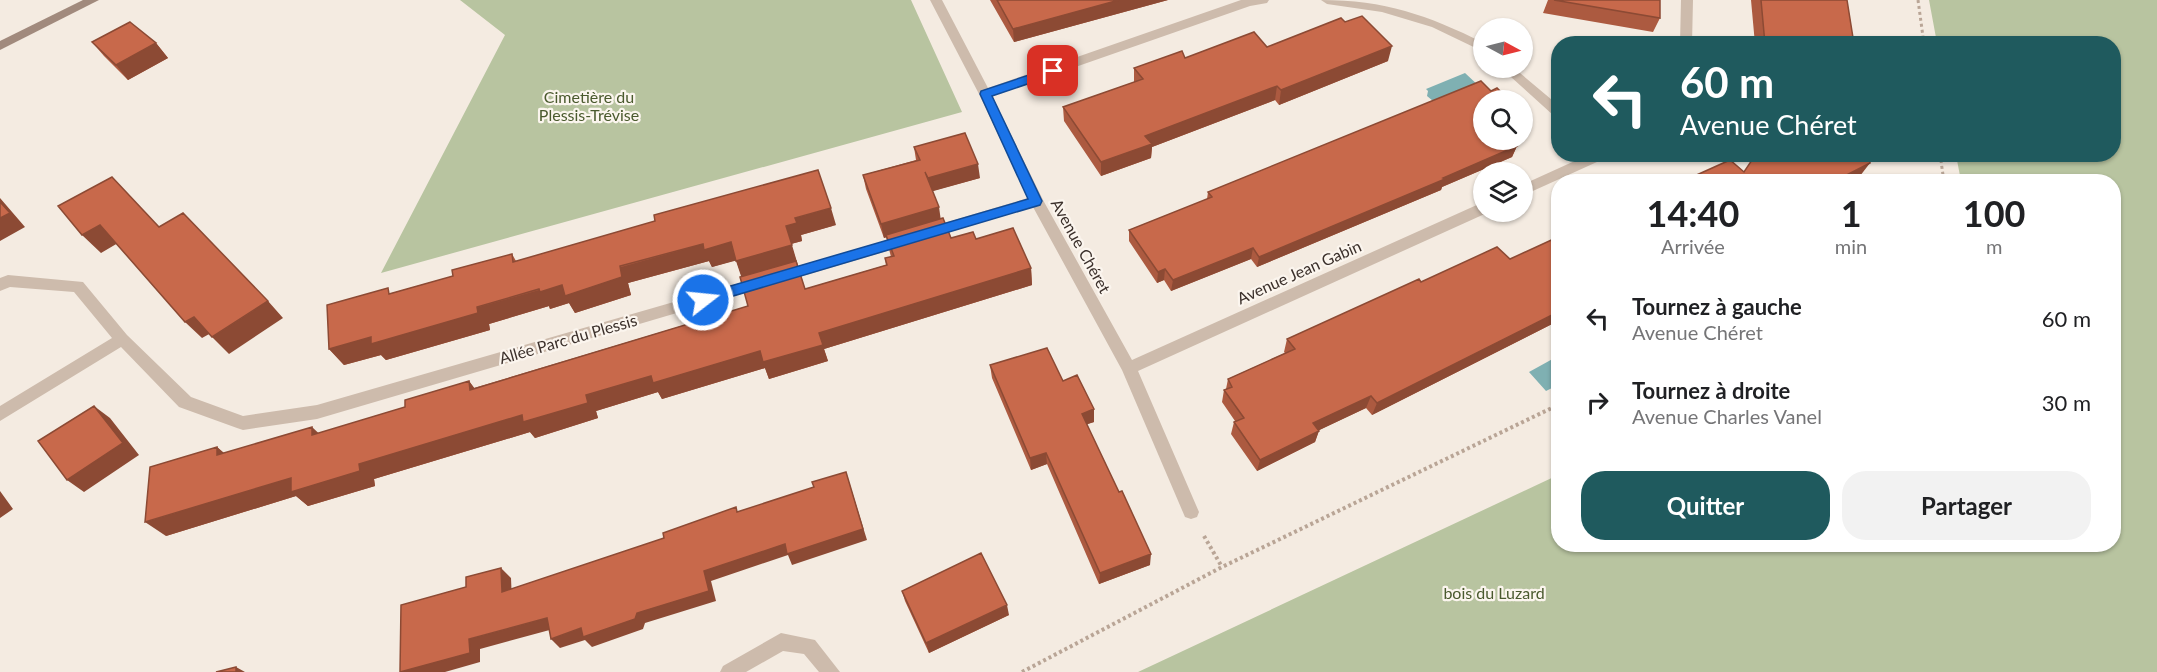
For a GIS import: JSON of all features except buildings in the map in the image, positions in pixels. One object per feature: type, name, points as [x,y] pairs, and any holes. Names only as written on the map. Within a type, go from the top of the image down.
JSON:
[{"type":"street","points":[[0,46],[93,0]]},
{"type":"street","name":"Avenue Chéret","points":[[936,0],[986,94],[1036,201],[1129,368],[1191,512]]},
{"type":"street","points":[[986,94],[1248,2],[1263,0]]},
{"type":"street","points":[[1327,0],[1383,8],[1436,24],[1473,42]]},
{"type":"street","points":[[1686,36],[1687,0]]},
{"type":"street","points":[[1518,78],[1551,106]]},
{"type":"street","points":[[1559,174],[1585,162]]},
{"type":"street","points":[[1533,186],[1551,178]]},
{"type":"street","name":"Allée Parc du Plessis","points":[[0,285],[8,280],[78,286],[122,339],[185,402],[243,423],[316,412],[459,372],[1036,201]]},
{"type":"street","name":"Avenue Jean Gabin","points":[[1129,368],[1473,213]]},
{"type":"street","points":[[0,414],[122,339]]},
{"type":"street","points":[[729,672],[781,642],[809,646],[831,672]]},
{"type":"path","points":[[1918,0],[1923,36]]},
{"type":"path","points":[[1022,672],[1221,567],[1551,408]]},
{"type":"path","points":[[1191,512],[1221,567]]},
{"type":"green space","name":"Cimetière du Plessis-Trévise","points":[[460,0],[911,0],[962,112],[381,273],[505,35]]},
{"type":"green space","name":"bois du Luzard","points":[[1929,0],[2157,0],[2157,672],[1138,672],[1551,478],[1551,552],[2121,552],[2121,174],[1960,174],[1957,162],[2121,162],[2121,36],[1936,36]]},
{"type":"water","points":[[1465,73],[1480,87],[1433,101],[1427,96],[1426,89]]},
{"type":"water","points":[[1551,360],[1551,388],[1546,391],[1529,372]]},
{"type":"route","points":[[703,300],[1036,201],[986,94],[1053,71]]}]
